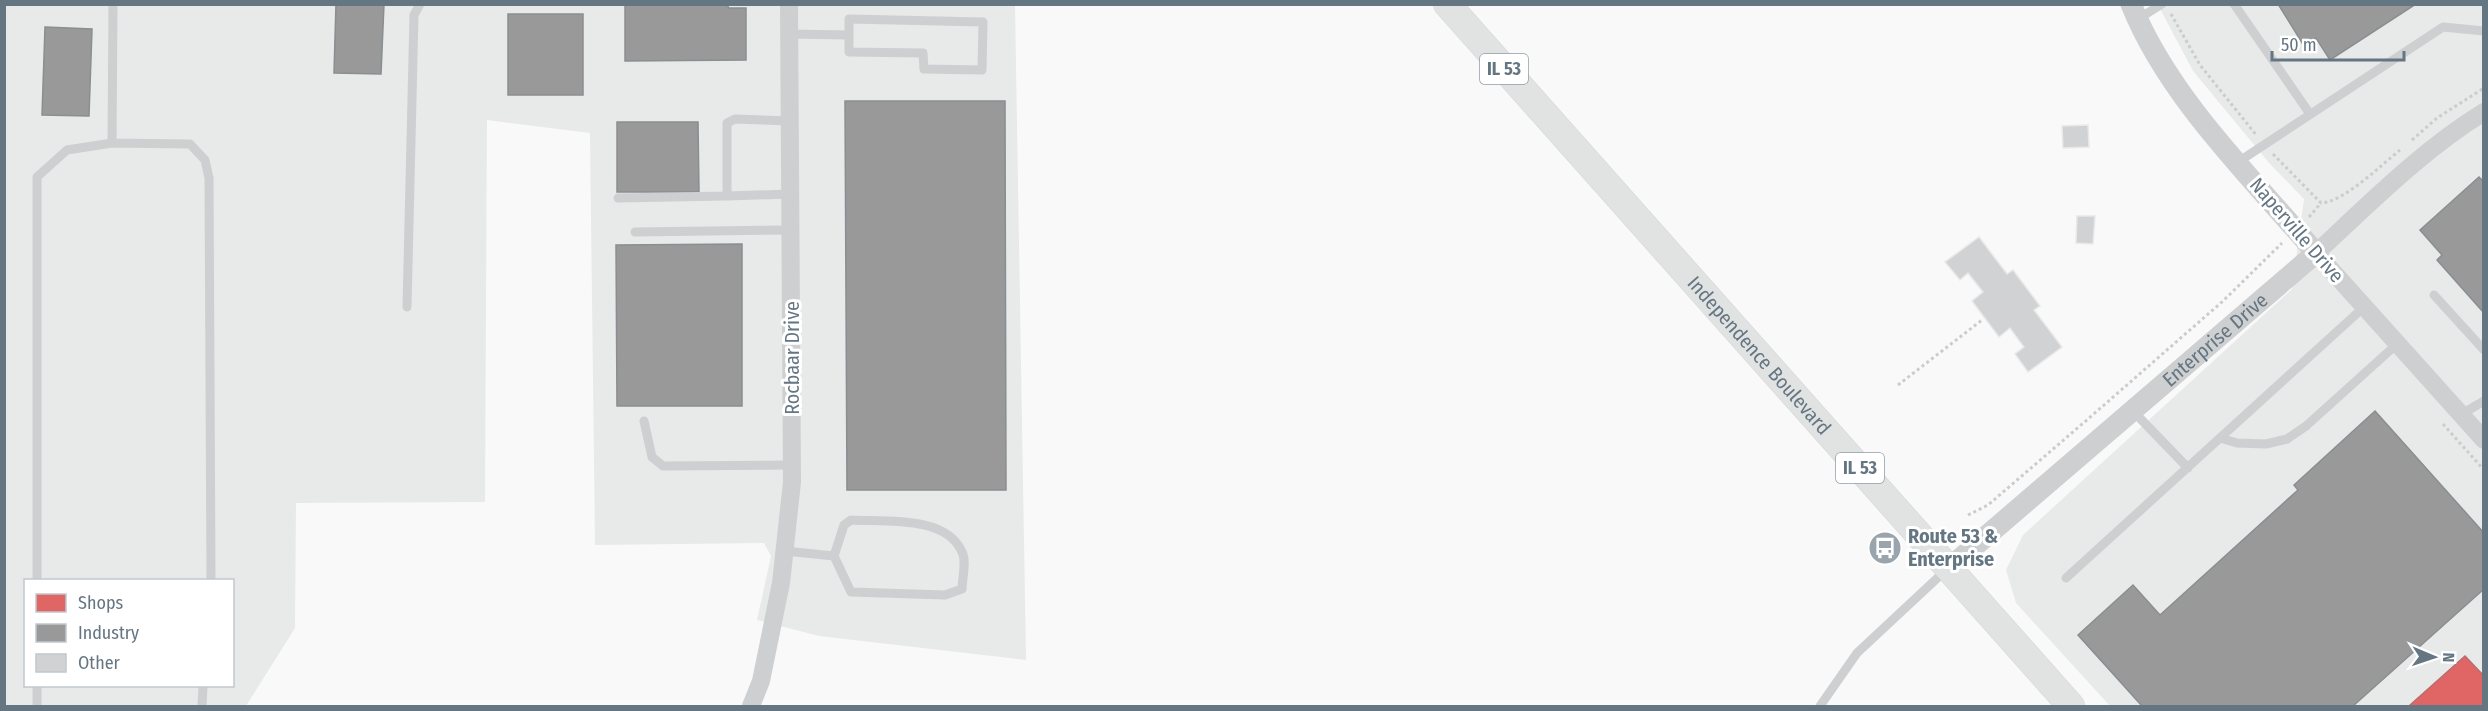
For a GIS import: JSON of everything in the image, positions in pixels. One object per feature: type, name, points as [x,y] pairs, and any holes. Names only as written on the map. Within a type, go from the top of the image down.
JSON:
[{"type":"main road","name":"Independence Boulevard","points":[[1447,4],[2071,706]]},
{"type":"street","name":"Rocbaar Drive","points":[[751,706],[761,681],[781,583],[792,465],[789,4]]},
{"type":"street","name":"Naperville Drive","points":[[2134,12],[2181,95],[2364,308],[2484,440]]},
{"type":"street","name":"Enterprise Drive","points":[[1948,569],[2316,253],[2411,166],[2459,128],[2484,112]]},
{"type":"lane","points":[[112,143],[113,4]]},
{"type":"lane","points":[[407,307],[414,15],[420,4]]},
{"type":"lane","points":[[2134,12],[2162,4]]},
{"type":"lane","points":[[2234,4],[2310,114]]},
{"type":"lane","points":[[849,19],[982,22],[982,70],[924,69],[923,53],[849,52],[849,34],[849,19]]},
{"type":"lane","points":[[2238,162],[2443,27],[2484,31]]},
{"type":"lane","points":[[789,34],[849,34]]},
{"type":"lane","points":[[727,196],[727,123],[735,119],[790,121]]},
{"type":"lane","points":[[37,579],[37,177],[67,150],[112,143],[190,144],[205,159],[209,178],[211,579]]},
{"type":"lane","points":[[618,198],[790,194]]},
{"type":"lane","points":[[635,232],[791,230]]},
{"type":"lane","points":[[2434,295],[2484,350]]},
{"type":"lane","points":[[2066,579],[2364,308]]},
{"type":"lane","points":[[2220,438],[2237,443],[2266,444],[2287,439],[2306,426],[2397,344]]},
{"type":"lane","points":[[2460,415],[2484,401]]},
{"type":"lane","points":[[2132,410],[2188,468]]},
{"type":"lane","points":[[644,421],[652,457],[663,466],[792,465]]},
{"type":"lane","points":[[850,520],[929,524],[954,541],[964,553],[962,589],[945,595],[851,592],[834,555],[844,525],[850,520]]},
{"type":"lane","points":[[785,551],[834,555]]},
{"type":"lane","points":[[1820,706],[1857,652],[1948,569]]},
{"type":"lane","points":[[37,687],[37,706]]},
{"type":"lane","points":[[202,706],[204,687]]},
{"type":"path","points":[[1968,515],[1988,505],[2223,301],[2321,203]]},
{"type":"path","points":[[1898,385],[1982,320]]},
{"type":"shaded area","points":[[4,5],[1015,5],[1026,660],[819,636],[757,620],[771,556],[764,543],[595,545],[590,133],[487,120],[485,502],[296,503],[295,628],[246,706],[5,706]]},
{"type":"shaded area","points":[[2158,5],[2483,5],[2483,706],[2110,706],[2016,603],[2006,570],[2023,535],[2292,289],[2304,199],[2270,164],[2193,71]]},
{"type":"building: Shops","points":[[2465,656],[2484,676],[2484,706],[2409,706]]},
{"type":"building: Industry","points":[[336,4],[384,4],[381,74],[334,73]]},
{"type":"building: Industry","points":[[625,4],[726,4],[729,8],[746,8],[746,60],[625,61]]},
{"type":"building: Industry","points":[[2278,4],[2416,4],[2330,60],[2316,38],[2304,46]]},
{"type":"building: Industry","points":[[508,14],[583,14],[583,95],[508,95]]},
{"type":"building: Industry","points":[[45,27],[92,29],[89,116],[42,115]]},
{"type":"building: Industry","points":[[845,101],[1005,101],[1006,490],[847,490]]},
{"type":"building: Industry","points":[[617,122],[698,122],[699,192],[617,192]]},
{"type":"building: Industry","points":[[2479,177],[2484,182],[2484,313],[2437,260],[2442,255],[2420,230]]},
{"type":"building: Industry","points":[[742,244],[742,406],[617,406],[616,245]]},
{"type":"building: Industry","points":[[2375,411],[2484,533],[2484,589],[2353,706],[2142,706],[2078,635],[2133,585],[2160,615],[2298,490],[2294,485]]},
{"type":"building: Other","points":[[2088,125],[2089,147],[2063,148],[2062,126]]},
{"type":"building: Other","points":[[2077,216],[2095,216],[2093,244],[2076,243]]},
{"type":"building: Other","points":[[1979,237],[2007,274],[2013,270],[2040,306],[2034,310],[2062,347],[2028,372],[2015,354],[2024,347],[2010,328],[1999,337],[1972,301],[1983,292],[1968,273],[1960,280],[1945,262]]},
{"type":"place","name":"Route 53 & Enterprise","points":[[1885,548]]}]
